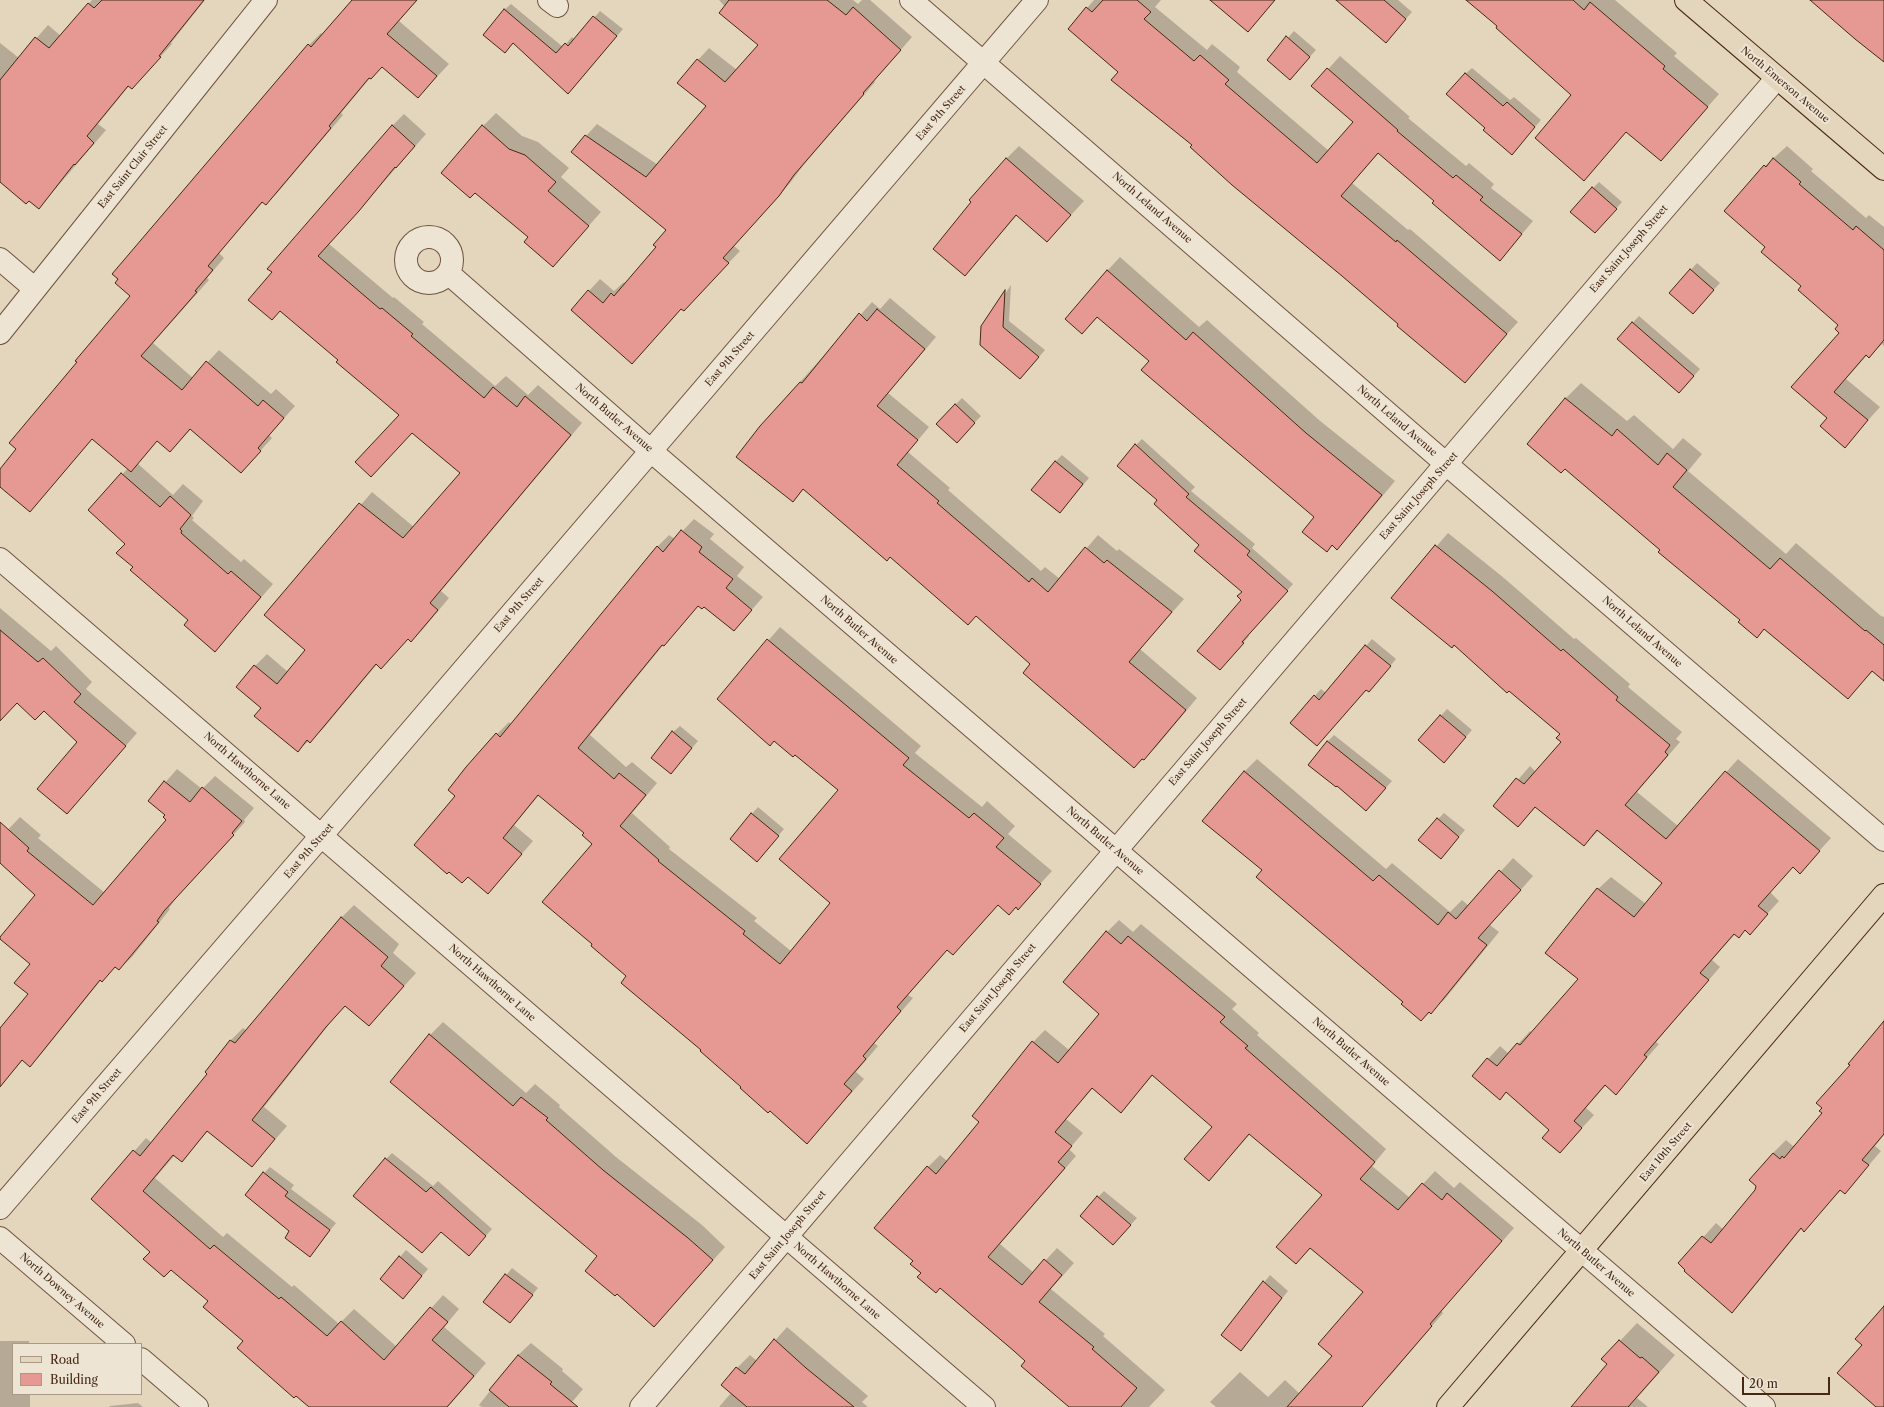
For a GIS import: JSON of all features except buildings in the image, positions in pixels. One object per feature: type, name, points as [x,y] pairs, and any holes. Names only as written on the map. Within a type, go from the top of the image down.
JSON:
[{"type":"main road","name":"North Emerson Avenue","points":[[1686,0],[1884,169]]},
{"type":"main road","name":"East 10th Street","points":[[1448,1407],[1884,895]]},
{"type":"street","name":"East Saint Clair Street","points":[[0,333],[266,0]]},
{"type":"street","name":"North Leland Avenue","points":[[911,0],[1446,464],[1884,840]]},
{"type":"street","name":"East 9th Street","points":[[0,1208],[322,836],[1037,0]]},
{"type":"street","name":"East Saint Joseph Street","points":[[641,1407],[1777,78]]},
{"type":"street","points":[[0,259],[35,289]]},
{"type":"street","name":"North Butler Avenue","points":[[448,273],[651,451],[1764,1407]]},
{"type":"street","name":"North Hawthorne Lane","points":[[0,559],[984,1407]]},
{"type":"street","name":"North Downey Avenue","points":[[0,1238],[123,1343]]},
{"type":"street","points":[[142,1360],[197,1407]]}]
